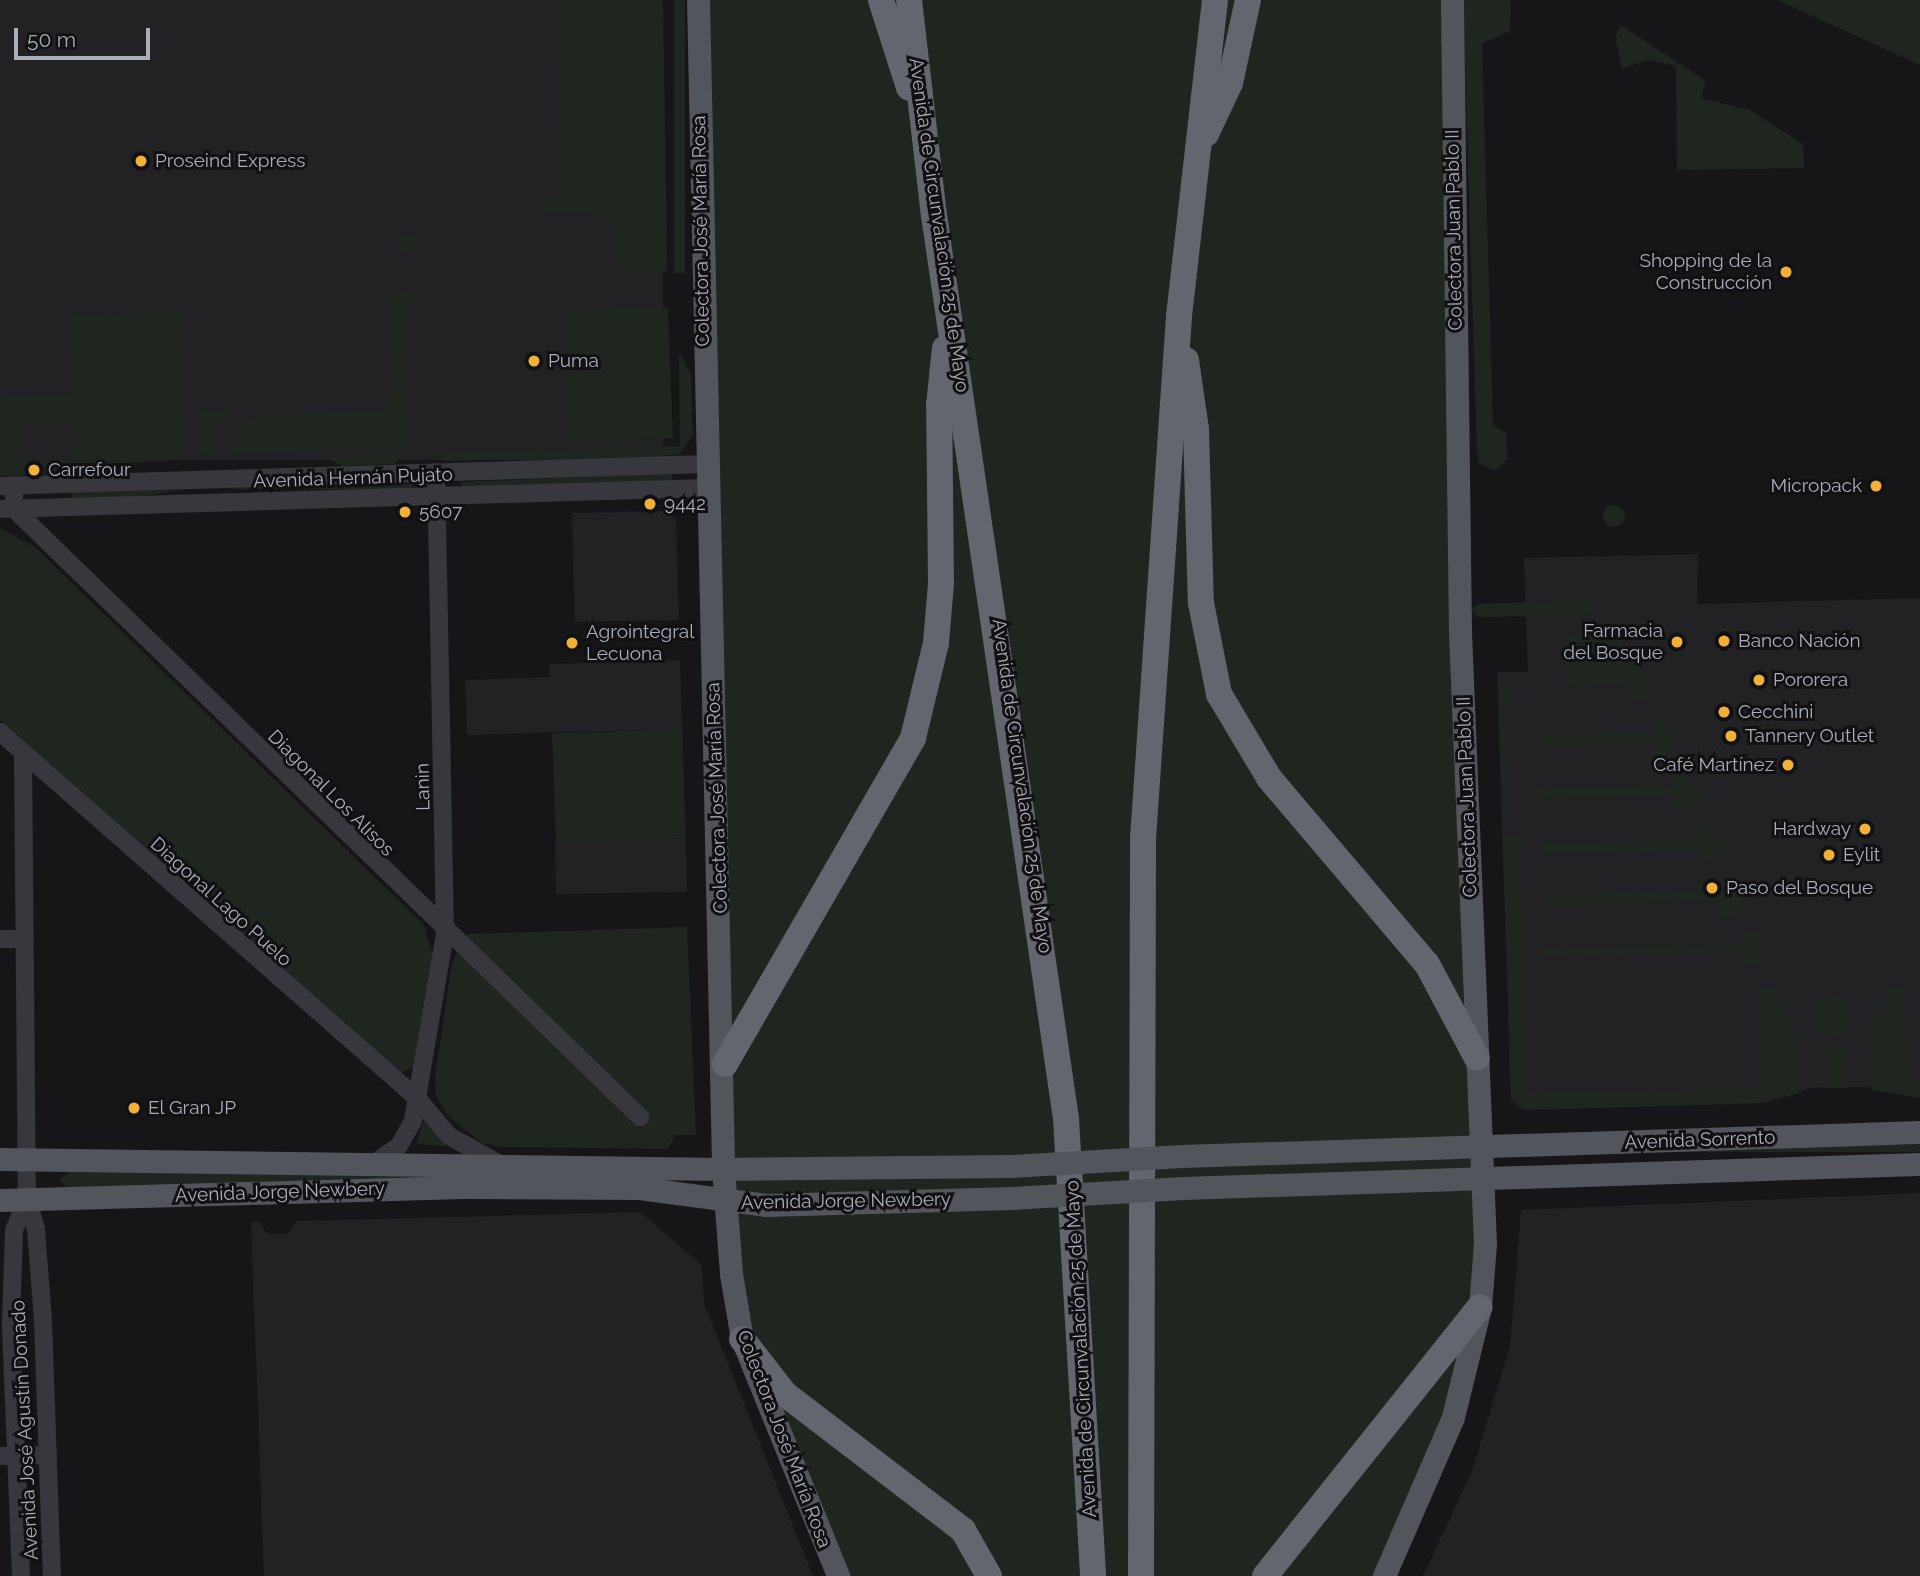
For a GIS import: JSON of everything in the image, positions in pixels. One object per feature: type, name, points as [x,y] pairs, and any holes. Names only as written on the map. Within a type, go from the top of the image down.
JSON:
[{"type":"highway","points":[[881,0],[921,119]]},
{"type":"highway","name":"Avenida de Circunvalación 25 de Mayo","points":[[909,0],[921,119],[1066,1119],[1093,1576]]},
{"type":"highway","points":[[1141,1576],[1143,839],[1179,316],[1215,0]]},
{"type":"highway","points":[[1196,154],[1230,83],[1248,0]]},
{"type":"highway","points":[[724,1064],[893,779],[916,727],[942,583],[939,405],[949,315]]},
{"type":"highway","points":[[1179,316],[1196,429],[1200,603],[1219,694],[1269,778],[1427,964],[1477,1058]]},
{"type":"highway","points":[[1265,1576],[1480,1307]]},
{"type":"highway","points":[[742,1339],[785,1394],[963,1530],[989,1576]]},
{"type":"main road","name":"Colectora José María Rosa","points":[[698,0],[706,464],[724,1064],[725,1202],[742,1339],[838,1576]]},
{"type":"main road","name":"Colectora Juan Pablo II","points":[[1384,1576],[1453,1417],[1480,1307],[1482,1179],[1460,632],[1452,0]]},
{"type":"main road","name":"Avenida Sorrento","points":[[1481,1147],[1920,1132]]},
{"type":"main road","name":"Avenida Jorge Newbery","points":[[0,1159],[498,1163],[723,1170],[1012,1166],[1182,1156],[1481,1147]]},
{"type":"main road","name":"Avenida Sorrento","points":[[1482,1179],[1920,1164]]},
{"type":"main road","name":"Avenida Jorge Newbery","points":[[0,1200],[555,1187],[639,1188],[725,1202],[1013,1198],[1183,1188],[1482,1179]]},
{"type":"street","name":"Avenida Hernán Pujato","points":[[7,486],[706,464]]},
{"type":"street","name":"Lanin","points":[[418,1099],[444,934],[436,472]]},
{"type":"street","points":[[7,486],[7,509]]},
{"type":"street","name":"Avenida Hernán Pujato","points":[[7,509],[707,488]]},
{"type":"street","name":"Diagonal Los Alisos","points":[[7,509],[444,934],[640,1117]]},
{"type":"street","name":"Diagonal Lago Puelo","points":[[0,732],[418,1099],[449,1136],[498,1163]]},
{"type":"street","name":"Avenida José Agustín Donado","points":[[23,754],[27,1199],[36,1229],[43,1321],[52,1576]]},
{"type":"street","points":[[0,939],[24,939]]},
{"type":"street","points":[[376,1162],[407,1135],[418,1099]]},
{"type":"street","name":"Avenida José Agustín Donado","points":[[21,1576],[8,1456],[6,1322],[14,1230],[27,1199]]},
{"type":"street","points":[[6,1322],[43,1321]]},
{"type":"street","points":[[8,1456],[48,1455]]},
{"type":"shaded area","points":[[0,0],[663,0],[663,460],[0,460]]},
{"type":"shaded area","points":[[554,0],[663,0],[667,272],[618,272],[613,227],[593,212],[541,213],[540,198],[560,197]]},
{"type":"shaded area","points":[[674,0],[685,0],[685,273],[674,273]]},
{"type":"shaded area","points":[[698,0],[1452,0],[1485,1244],[1453,1417],[1384,1576],[838,1576],[731,1274]]},
{"type":"shaded area","points":[[1463,0],[1511,0],[1510,31],[1482,44],[1493,425],[1506,433],[1508,458],[1495,471],[1479,463],[1477,454]]},
{"type":"shaded area","points":[[1777,0],[1920,0],[1920,65]]},
{"type":"shaded area","points":[[1621,25],[1706,81],[1701,98],[1750,110],[1803,144],[1804,168],[1677,170],[1676,66],[1649,60],[1622,69],[1615,38]]},
{"type":"shaded area","points":[[419,234],[416,247],[396,254],[395,235]]},
{"type":"shaded area","points":[[397,289],[414,292],[404,329],[409,447],[232,452],[235,430],[251,417],[383,410],[393,390],[388,297]]},
{"type":"shaded area","points":[[615,308],[668,308],[673,438],[568,442],[563,314]]},
{"type":"shaded area","points":[[181,311],[185,454],[179,460],[126,463],[110,472],[40,474],[39,466],[28,466],[28,475],[0,476],[0,397],[72,395],[70,315]],"holes":[[[73,424],[73,458],[20,459],[19,425]]]},
{"type":"shaded area","points":[[679,352],[691,375],[693,435],[678,455],[444,461],[432,453],[680,446]]},
{"type":"shaded area","points":[[229,410],[215,434],[214,453],[200,453],[200,411]]},
{"type":"shaded area","points":[[408,453],[394,464],[342,466],[325,457]]},
{"type":"shaded area","points":[[672,473],[672,482],[463,488],[460,482]]},
{"type":"shaded area","points":[[413,484],[411,490],[233,489],[237,487]]},
{"type":"shaded area","points":[[185,490],[126,498],[70,499],[73,492]]},
{"type":"shaded area","points":[[1614,505],[1622,508],[1625,516],[1622,524],[1614,527],[1606,524],[1603,516],[1606,508]]},
{"type":"shaded area","points":[[666,511],[676,519],[679,620],[575,622],[572,513]]},
{"type":"shaded area","points":[[0,528],[35,547],[424,925],[433,955],[414,1067],[398,1074],[0,720]]},
{"type":"shaded area","name":"Paso del Bosque","points":[[1698,554],[1697,604],[1920,598],[1920,1098],[1867,1087],[1810,1088],[1763,1103],[1523,1110],[1511,1099],[1497,672],[1528,672],[1524,558]]},
{"type":"shaded area","points":[[1590,599],[1596,611],[1589,615],[1478,617],[1471,609],[1479,604]]},
{"type":"shaded area","points":[[1622,633],[1649,682],[1646,699],[1631,700],[1627,685],[1565,687],[1565,635]]},
{"type":"shaded area","points":[[680,660],[682,729],[467,735],[465,680],[550,677],[550,664]]},
{"type":"shaded area","points":[[1517,688],[1517,704],[1503,705],[1507,835],[1521,835],[1528,1093],[1758,1087],[1757,990],[1776,989],[1798,1038],[1799,1093],[1763,1103],[1523,1110],[1511,1099],[1498,689]]},
{"type":"shaded area","points":[[1652,719],[1666,721],[1676,740],[1670,756],[1653,757],[1652,743],[1537,746],[1537,736],[1652,733]]},
{"type":"shaded area","points":[[682,729],[686,838],[556,842],[552,734]]},
{"type":"shaded area","points":[[1684,771],[1700,797],[1693,808],[1676,809],[1675,795],[1539,799],[1539,789],[1675,785],[1675,772]]},
{"type":"shaded area","points":[[1698,825],[1712,826],[1722,846],[1716,862],[1699,862],[1698,849],[1542,853],[1542,843],[1698,839]]},
{"type":"shaded area","points":[[686,838],[687,892],[556,894],[555,840]]},
{"type":"shaded area","points":[[1729,877],[1745,903],[1737,914],[1720,915],[1719,901],[1543,906],[1543,896],[1719,891],[1720,878]]},
{"type":"shaded area","points":[[687,927],[696,1135],[675,1135],[668,1149],[504,1147],[482,1143],[448,1116],[436,1096],[435,1077],[452,963],[468,934]]},
{"type":"shaded area","points":[[1741,930],[1758,932],[1767,952],[1759,964],[1742,964],[1741,951],[1544,956],[1544,949],[1741,944]]},
{"type":"shaded area","points":[[1905,986],[1909,1079],[1920,1079],[1920,1098],[1871,1090],[1870,1034],[1889,987]]},
{"type":"shaded area","points":[[1833,997],[1846,1003],[1852,1016],[1846,1029],[1833,1035],[1820,1029],[1814,1016],[1820,1003]]},
{"type":"shaded area","points":[[1826,1045],[1843,1048],[1844,1088],[1825,1088]]},
{"type":"shaded area","points":[[424,1119],[446,1144],[444,1146],[416,1144]]},
{"type":"shaded area","points":[[1528,1145],[1920,1145],[1920,1152],[1528,1152]]},
{"type":"shaded area","points":[[72,1170],[669,1176],[669,1186],[66,1187],[60,1179]]},
{"type":"shaded area","points":[[1920,1193],[1920,1576],[1423,1576],[1472,1471],[1510,1346],[1521,1210]]},
{"type":"shaded area","points":[[640,1212],[702,1265],[704,1303],[813,1576],[264,1576],[251,1222],[260,1222],[267,1234],[287,1234],[296,1221]]},
{"type":"place","name":"Proseind Express","points":[[141,161]]},
{"type":"place","name":"Shopping de la Construcción","points":[[1786,272]]},
{"type":"place","name":"Puma","points":[[534,361]]},
{"type":"place","name":"Carrefour","points":[[34,470]]},
{"type":"place","name":"Micropack","points":[[1876,486]]},
{"type":"place","name":"9442","points":[[650,504]]},
{"type":"place","name":"5607","points":[[405,512]]},
{"type":"place","name":"Banco Nación","points":[[1724,641]]},
{"type":"place","name":"Farmacia del Bosque","points":[[1677,642]]},
{"type":"place","name":"Agrointegral Lecuona","points":[[572,643]]},
{"type":"place","name":"Pororera","points":[[1759,680]]},
{"type":"place","name":"Cecchini","points":[[1724,712]]},
{"type":"place","name":"Tannery Outlet","points":[[1731,736]]},
{"type":"place","name":"Café Martínez","points":[[1788,765]]},
{"type":"place","name":"Hardway","points":[[1865,829]]},
{"type":"place","name":"Eylit","points":[[1829,855]]},
{"type":"place","name":"Paso del Bosque","points":[[1712,888]]},
{"type":"place","name":"El Gran JP","points":[[134,1108]]}]
